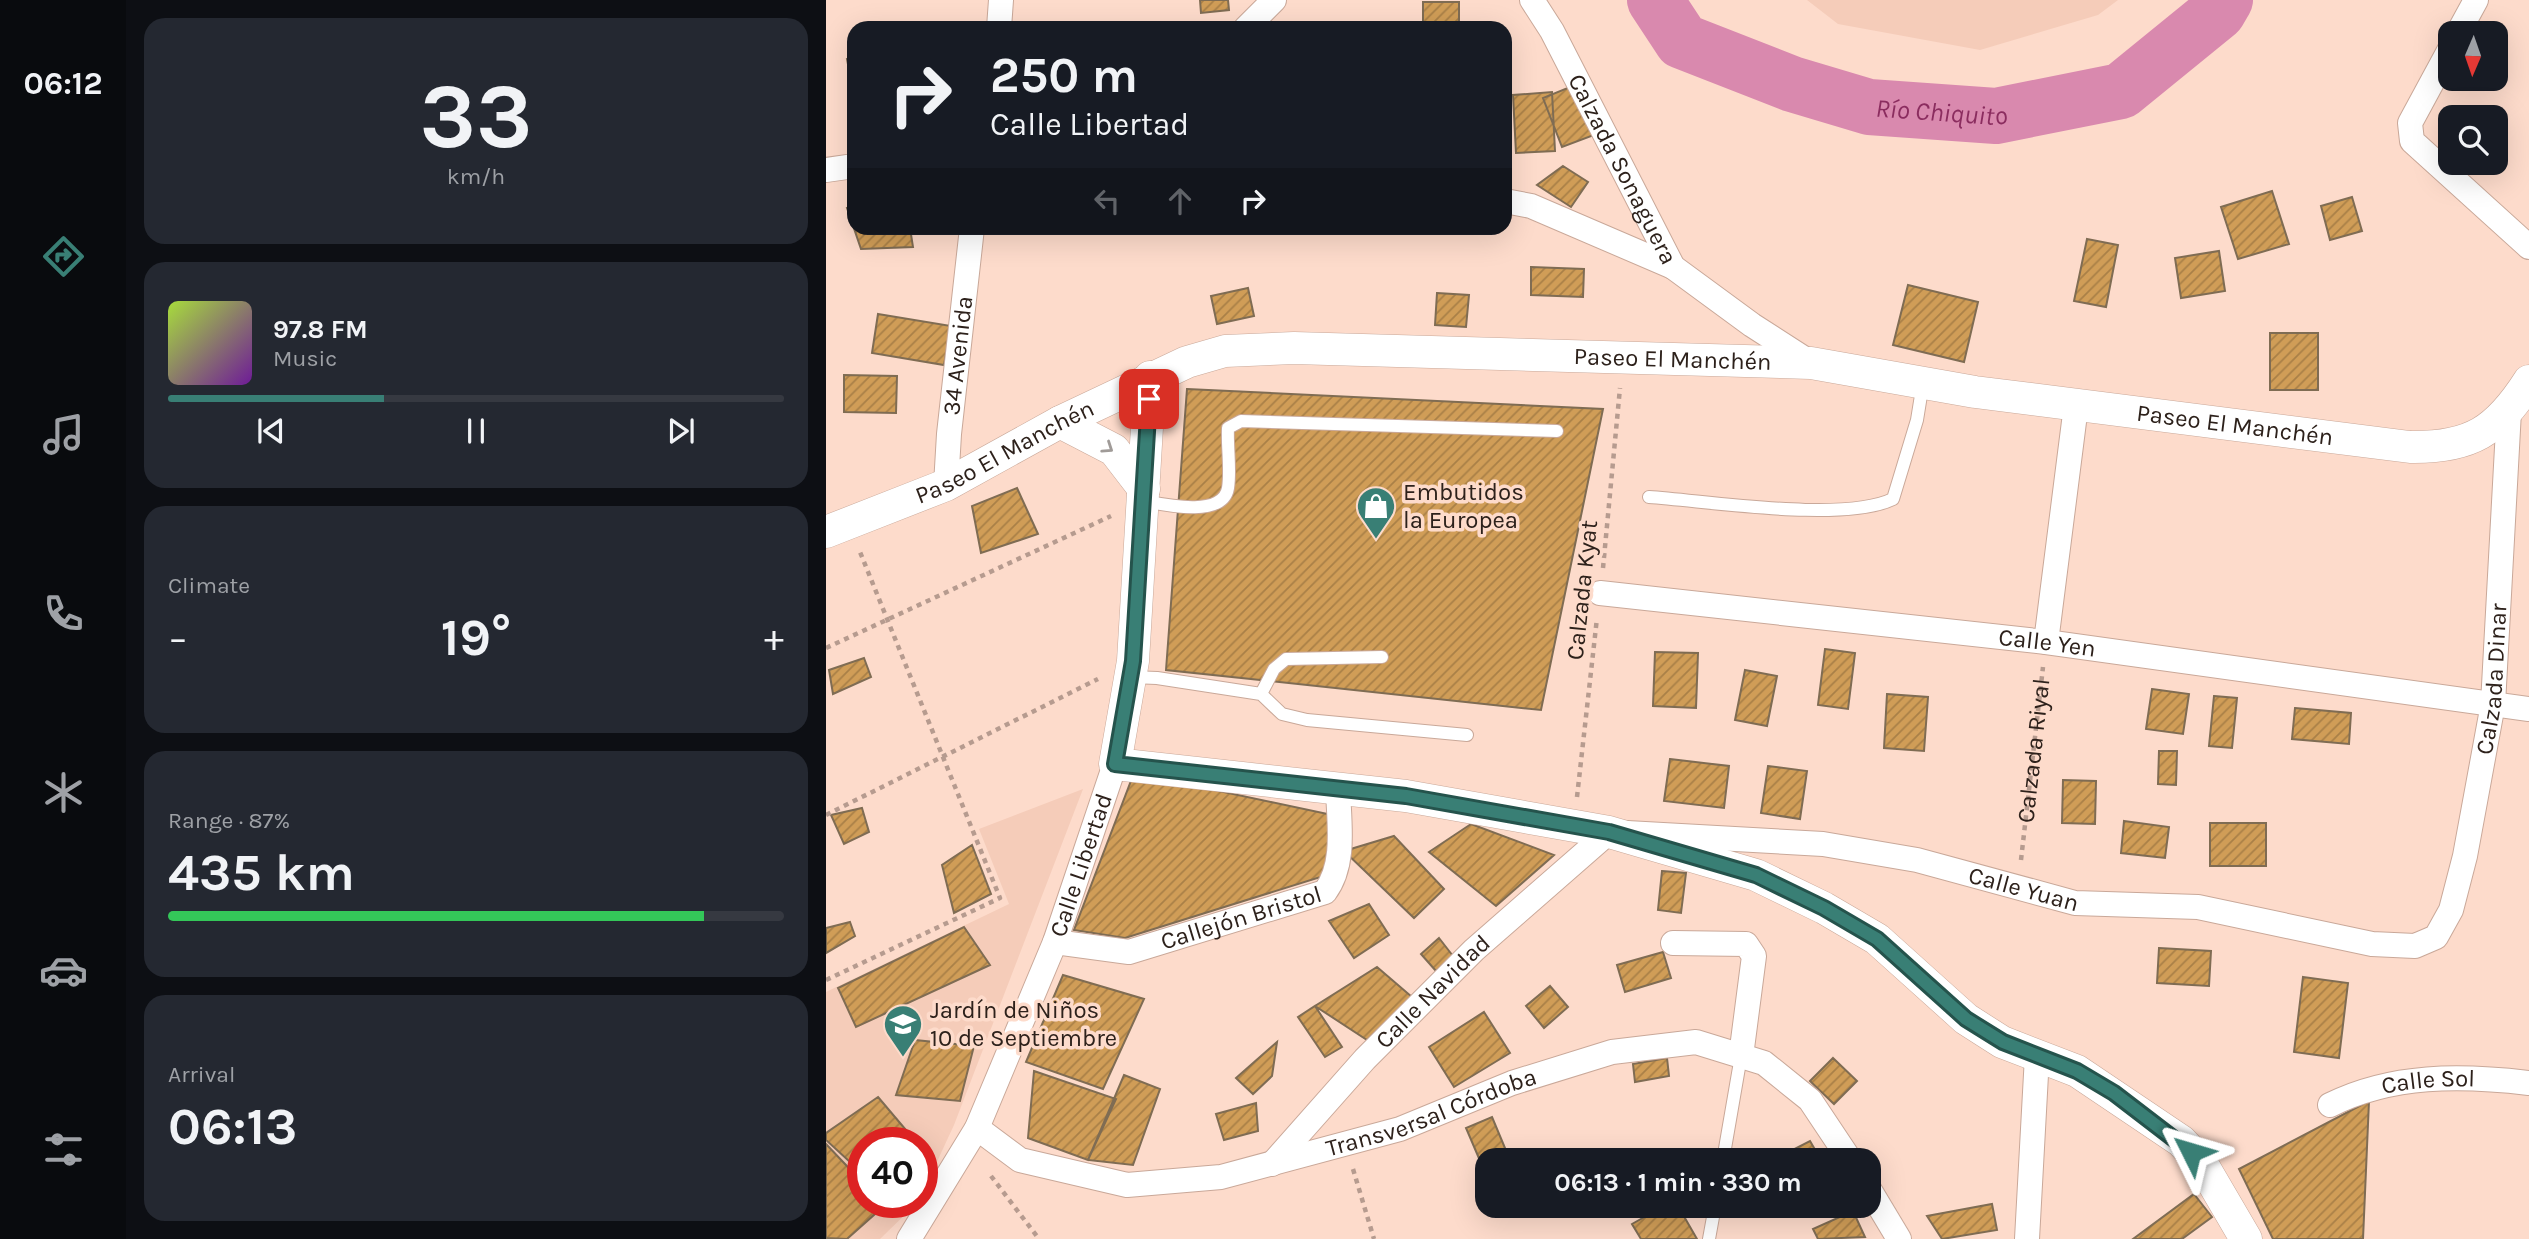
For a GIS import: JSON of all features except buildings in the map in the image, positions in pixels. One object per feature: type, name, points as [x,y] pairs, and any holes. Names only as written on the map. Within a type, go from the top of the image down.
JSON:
[{"type":"street","points":[[1000,21],[1001,0]]},
{"type":"street","points":[[1253,21],[1273,0]]},
{"type":"street","name":"Calzada Sonaguera","points":[[1532,0],[1552,31],[1673,267],[1752,325],[1811,363]]},
{"type":"street","points":[[2465,21],[2476,0]]},
{"type":"street","points":[[2438,71],[2410,123],[2412,141],[2529,247]]},
{"type":"street","points":[[826,170],[847,167]]},
{"type":"street","points":[[1512,202],[1531,206],[1673,267]]},
{"type":"street","name":"34 Avenida","points":[[946,485],[948,434],[971,235]]},
{"type":"street","name":"Paseo El Manchén","points":[[838,528],[946,485],[1060,422],[1150,377],[1225,351],[1294,348],[1811,363],[2076,406],[2410,447],[2437,448],[2463,442],[2487,432],[2510,411],[2529,382]]},
{"type":"street","name":"Calle Libertad","points":[[909,1239],[972,1136],[1055,942],[1115,764],[1132,669],[1150,377]]},
{"type":"street","points":[[2046,642],[2076,406]]},
{"type":"street","name":"Calzada Dinar","points":[[2436,937],[2451,910],[2465,856],[2493,704],[2510,411]]},
{"type":"street","points":[[1060,422],[1114,450],[1144,495]]},
{"type":"street","name":"Calle Yen","points":[[1600,593],[2046,642],[2529,709]]},
{"type":"street","points":[[1115,764],[1406,796],[1609,832],[1756,875],[1824,908],[1877,939],[1966,1019],[2003,1042],[2077,1071],[2181,1141],[2201,1162],[2246,1239]]},
{"type":"street","name":"Callejón Bristol","points":[[1055,942],[1129,952],[1325,892],[1333,881],[1337,866],[1338,790]]},
{"type":"street","name":"Calle Yuan","points":[[1609,832],[1823,844],[1917,860],[2075,903],[2198,907],[2372,944],[2415,946],[2436,937]]},
{"type":"street","name":"Calle Navidad","points":[[1272,1164],[1365,1059],[1464,960],[1609,832]]},
{"type":"street","points":[[1673,943],[1746,944],[1751,949],[1754,956],[1741,1056]]},
{"type":"street","name":"Transversal Córdoba","points":[[972,1136],[1020,1160],[1127,1185],[1221,1177],[1400,1129],[1511,1083],[1612,1052],[1696,1042],[1763,1063],[1810,1100],[1842,1148]]},
{"type":"street","points":[[2027,1239],[2037,1056]]},
{"type":"street","name":"Calle Sol","points":[[2330,1105],[2406,1080],[2473,1076],[2529,1083]]},
{"type":"street","points":[[1881,1209],[1899,1239]]},
{"type":"lane","points":[[1649,497],[1821,510],[1875,507],[1892,499],[1903,472],[1923,383]]},
{"type":"lane","points":[[1144,495],[1208,508],[1221,501],[1228,490],[1228,428],[1241,421],[1557,430]]},
{"type":"lane","points":[[1261,694],[1274,669],[1286,659],[1382,657]]},
{"type":"lane","points":[[1132,669],[1157,678],[1261,694],[1282,714],[1307,720],[1467,735]]},
{"type":"lane","points":[[1725,1148],[1741,1056]]},
{"type":"lane","points":[[1709,1239],[1713,1218]]},
{"type":"path","name":"Calzada Kyat","points":[[1574,826],[1623,358]]},
{"type":"path","points":[[826,648],[1144,495]]},
{"type":"path","points":[[826,980],[1000,898],[887,620],[838,528]]},
{"type":"path","name":"Calzada Riyal","points":[[2018,888],[2046,642]]},
{"type":"path","points":[[826,815],[1132,669]]},
{"type":"path","points":[[972,1136],[1040,1239]]},
{"type":"path","points":[[1346,1144],[1374,1239]]},
{"type":"shaded area","points":[[1807,0],[2118,0],[2098,15],[1980,50],[1838,24]]},
{"type":"shaded area","name":"Jardín de Niños 10 de Septiembre","points":[[1083,789],[954,1125],[938,1160],[938,1127],[847,1127],[847,1218],[902,1218],[880,1239],[826,1239],[826,992],[1009,904],[979,829]]},
{"type":"waterway","name":"Río Chiquito","points":[[1655,0],[1682,41],[1792,84],[1869,107],[1996,116],[2121,91],[2218,12],[2225,0]]},
{"type":"place","name":"Embutidos la Europea","points":[[1376,540]]},
{"type":"place","name":"Jardín de Niños 10 de Septiembre","points":[[903,1058]]},
{"type":"route","points":[[1149,399],[1133,661],[1115,764],[1406,796],[1609,832],[1756,875],[1824,908],[1877,939],[1966,1019],[2003,1042],[2077,1071],[2114,1093],[2181,1141],[2191,1152]]}]
